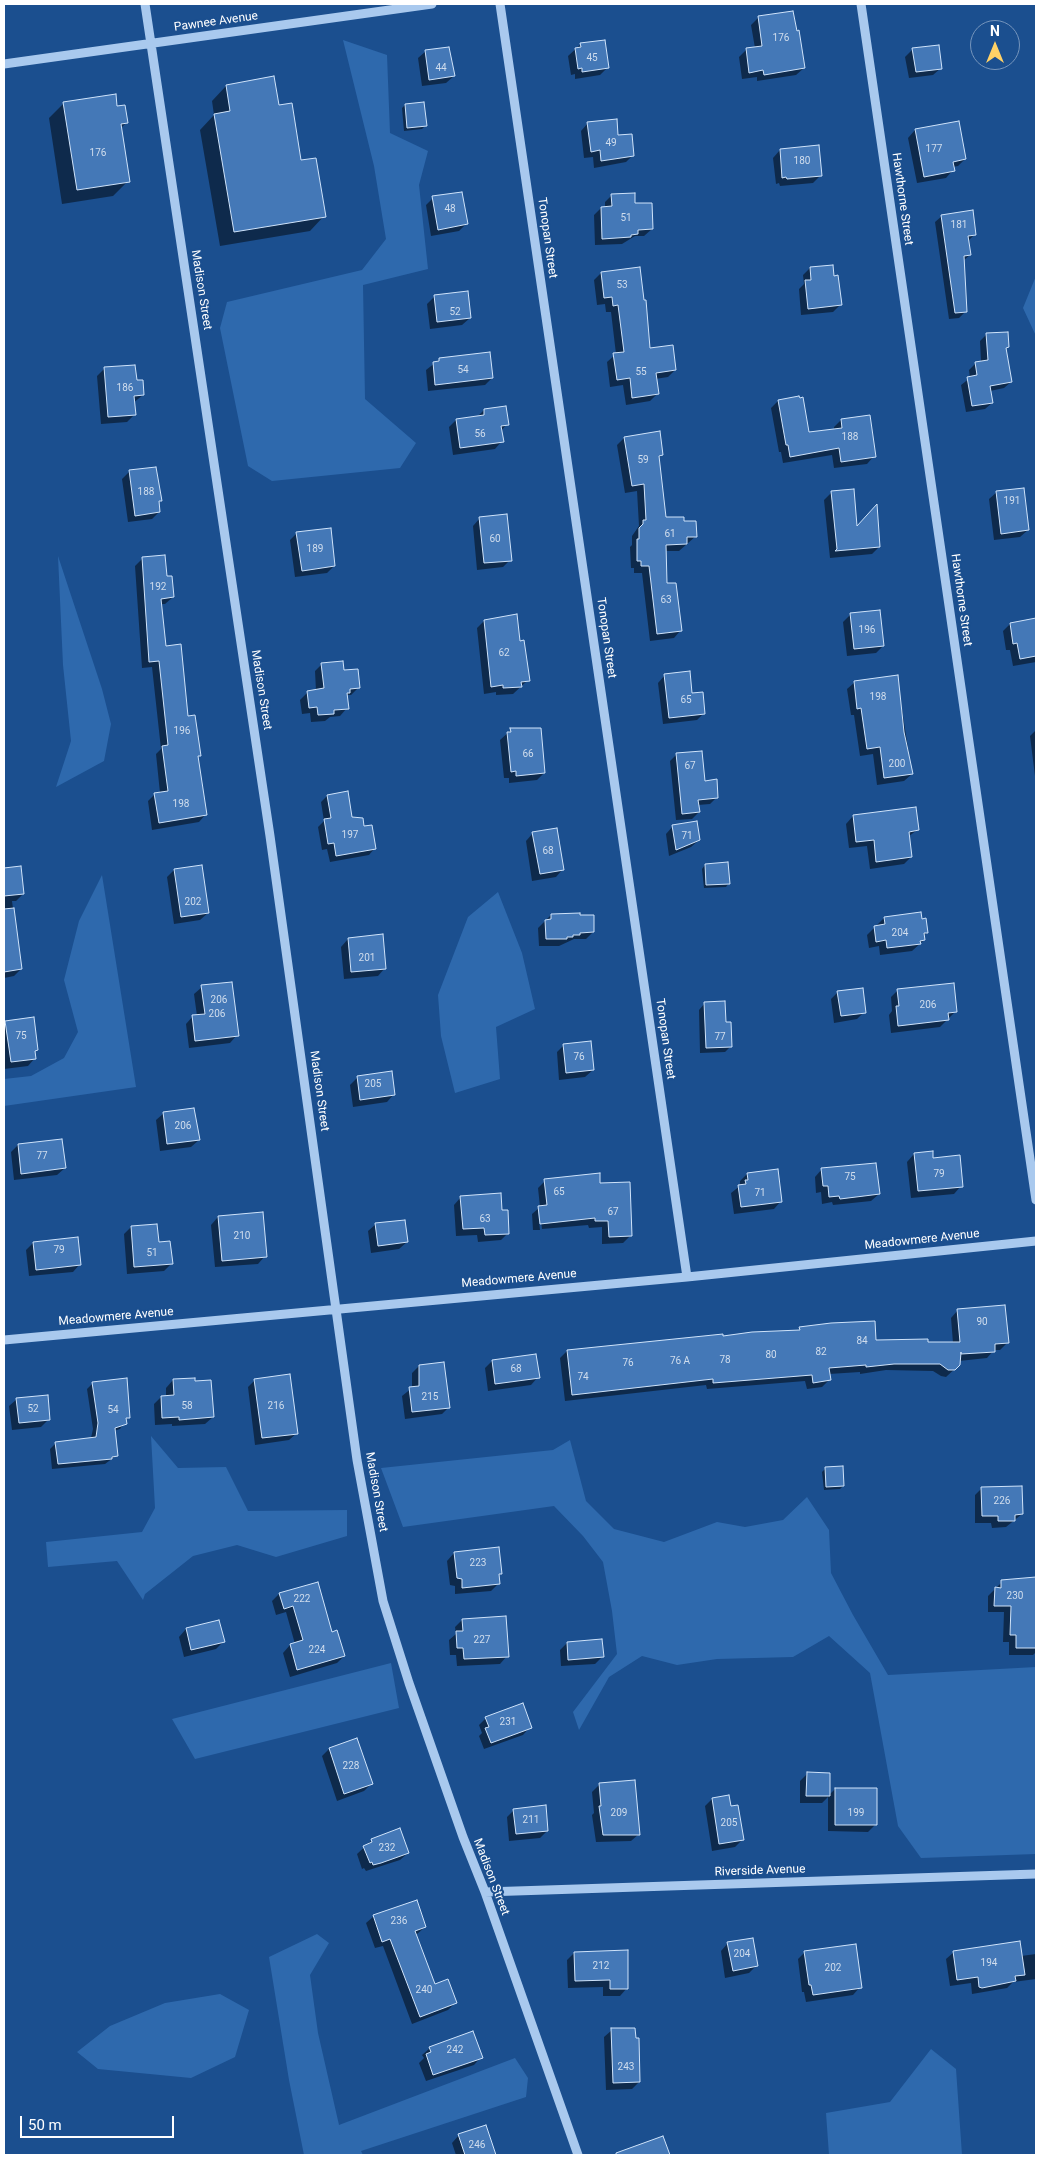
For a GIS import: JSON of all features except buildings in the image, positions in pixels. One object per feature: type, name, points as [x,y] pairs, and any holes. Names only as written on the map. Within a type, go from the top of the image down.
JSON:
[{"type":"street","name":"Madison Street","points":[[145,4],[270,836],[358,1460],[383,1600],[409,1683],[463,1837],[485,1892],[578,2155]]},
{"type":"street","name":"Pawnee Avenue","points":[[4,64],[432,4]]},
{"type":"street","name":"Tonopan Street","points":[[500,4],[687,1277]]},
{"type":"street","name":"Hawthorne Street","points":[[860,4],[1036,1200]]},
{"type":"street","name":"Meadowmere Avenue","points":[[4,1340],[687,1277],[1036,1241]]},
{"type":"street","name":"Riverside Avenue","points":[[485,1892],[1036,1874]]},
{"type":"shaded area","points":[[343,40],[387,55],[390,133],[428,151],[419,185],[428,269],[363,285],[365,399],[416,443],[400,468],[272,481],[248,466],[220,328],[227,302],[362,270],[386,239],[374,166]]},
{"type":"shaded area","points":[[1036,276],[1036,336],[1023,308]]},
{"type":"shaded area","points":[[58,556],[102,689],[111,724],[104,761],[56,787],[71,741],[63,665]]},
{"type":"shaded area","points":[[102,875],[136,1087],[4,1106],[4,1079],[31,1076],[64,1058],[78,1032],[64,980],[79,921]]},
{"type":"shaded area","points":[[498,892],[522,953],[535,1009],[496,1027],[500,1079],[455,1093],[441,1036],[438,995],[468,917]]},
{"type":"shaded area","points":[[151,1436],[178,1468],[226,1467],[248,1511],[347,1510],[347,1536],[276,1557],[237,1545],[193,1556],[145,1594],[143,1600],[117,1561],[48,1567],[46,1542],[142,1532],[155,1508]]},
{"type":"shaded area","points":[[570,1440],[586,1501],[614,1529],[664,1542],[717,1522],[745,1527],[783,1520],[807,1497],[829,1530],[831,1573],[888,1675],[1036,1667],[1036,1854],[921,1858],[898,1826],[870,1673],[829,1636],[793,1657],[717,1659],[677,1665],[642,1656],[609,1677],[579,1730],[573,1712],[617,1654],[612,1611],[603,1562],[583,1536],[554,1506],[403,1527],[381,1468],[553,1450]]},
{"type":"shaded area","points":[[391,1663],[399,1708],[195,1759],[172,1719]]},
{"type":"shaded area","points":[[317,1934],[329,1943],[310,1975],[318,2033],[339,2125],[515,2058],[528,2078],[526,2097],[361,2151],[363,2155],[304,2155],[289,2080],[269,1957]]},
{"type":"shaded area","points":[[220,1994],[249,2010],[235,2057],[191,2078],[98,2069],[77,2052],[110,2026],[165,2003]]},
{"type":"shaded area","points":[[931,2049],[956,2069],[962,2155],[829,2155],[826,2113],[890,2102]]}]
